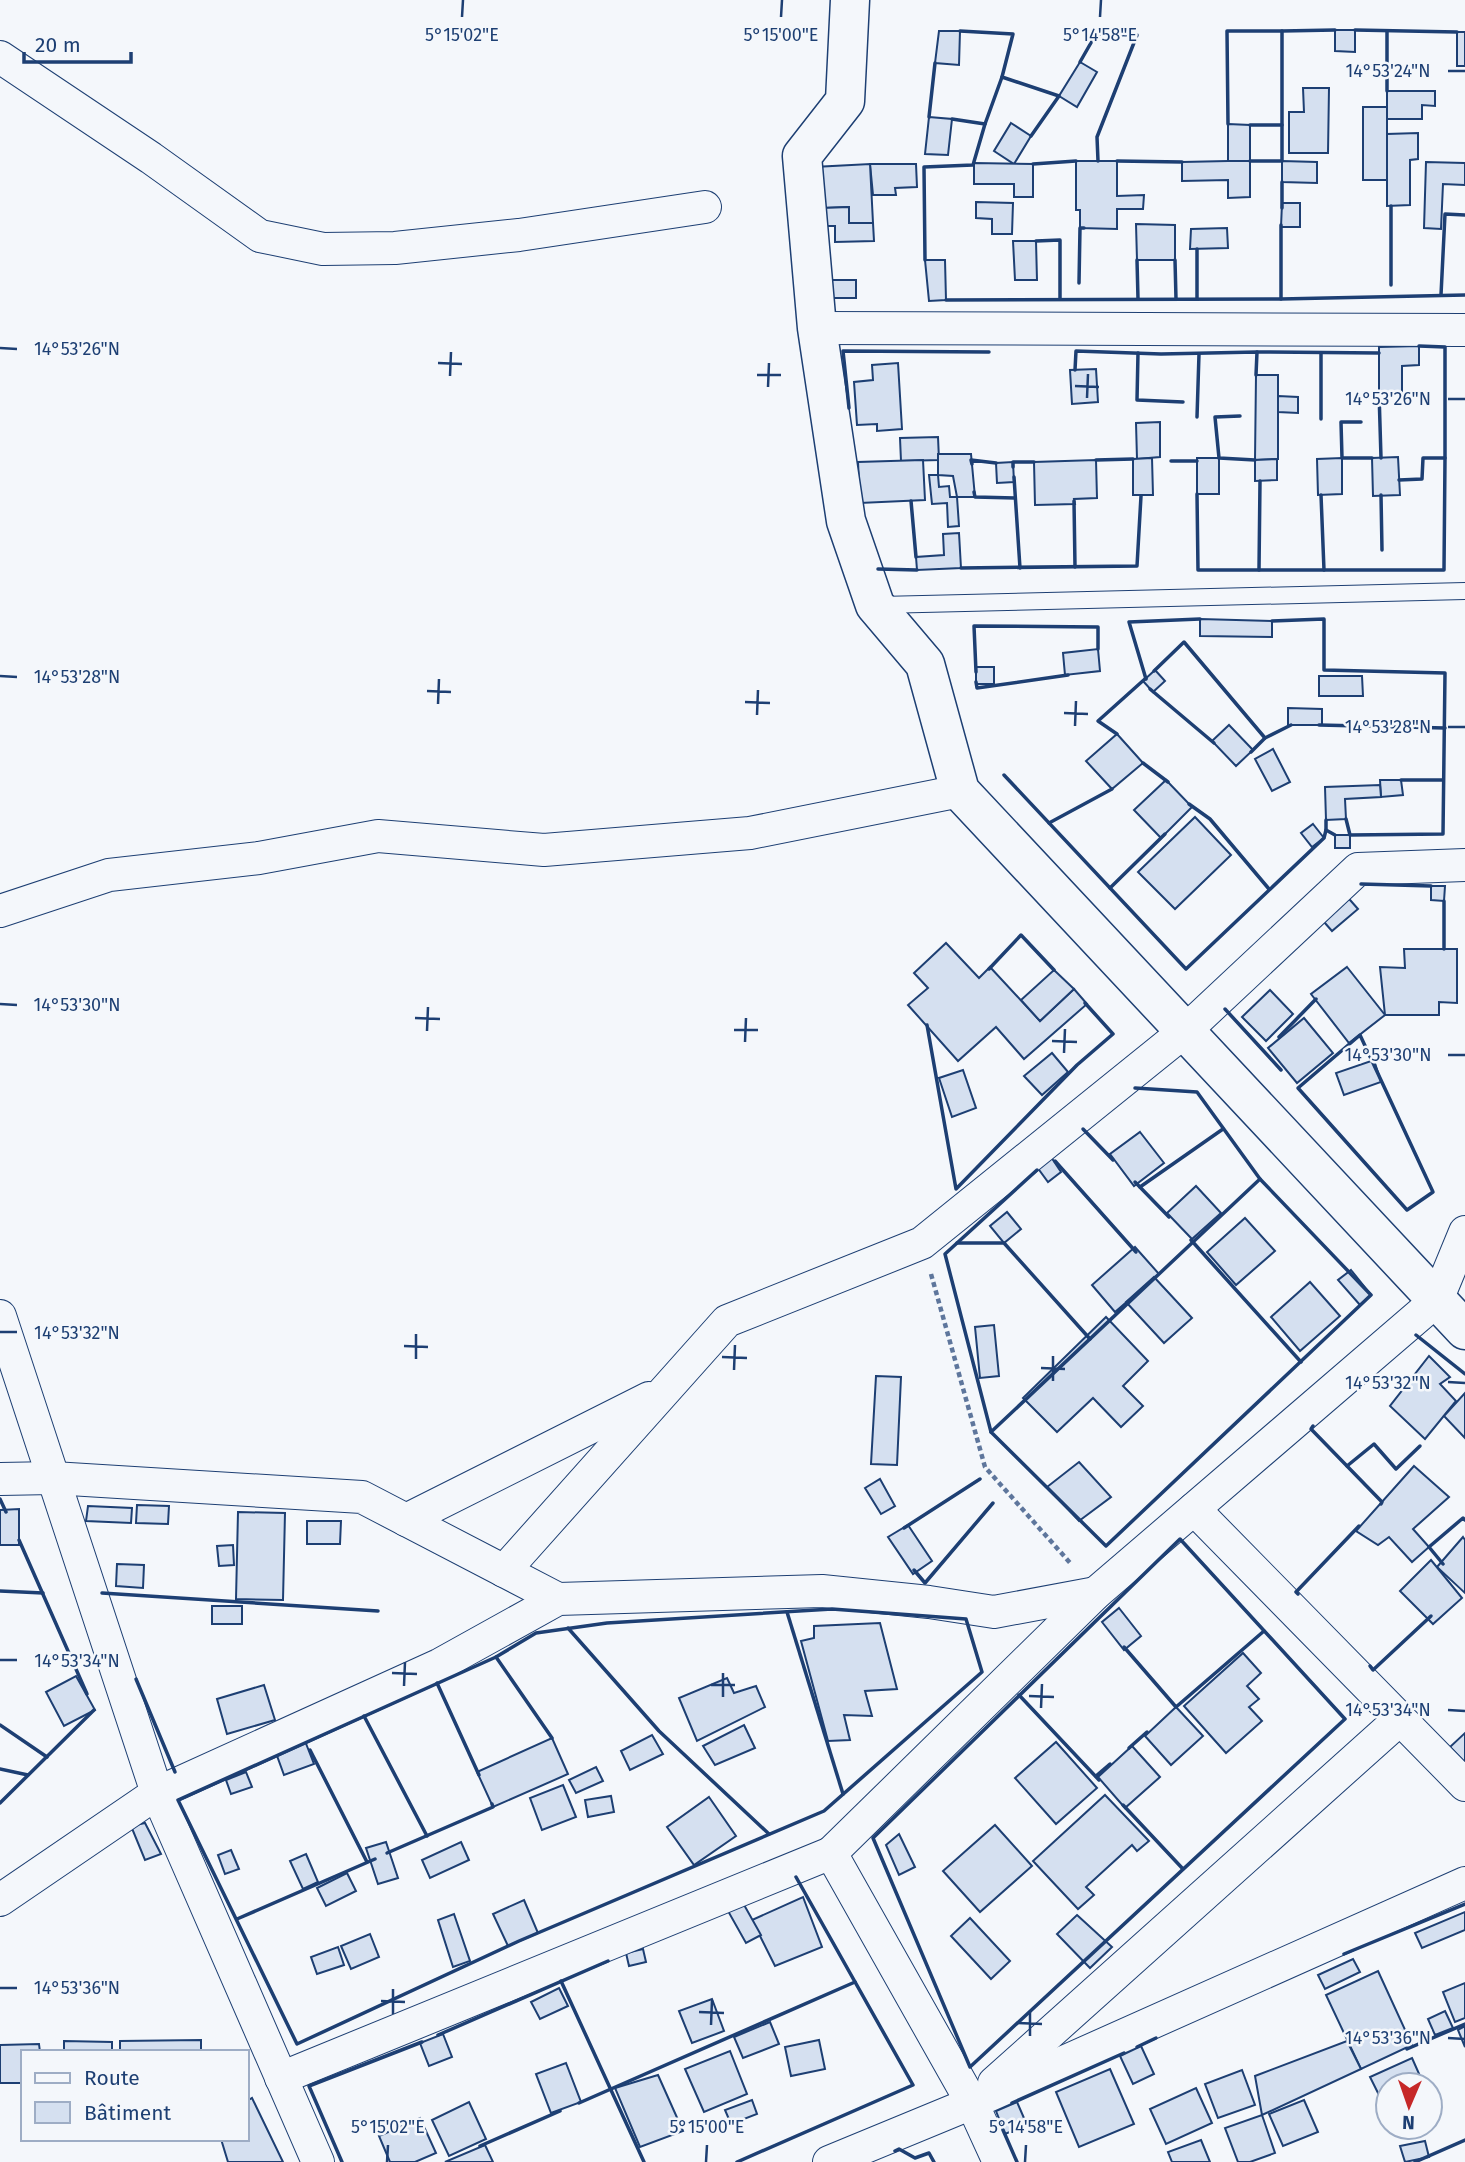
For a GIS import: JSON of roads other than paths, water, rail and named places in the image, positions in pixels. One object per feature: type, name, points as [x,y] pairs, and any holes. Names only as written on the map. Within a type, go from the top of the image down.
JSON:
[{"type":"street","points":[[850,0],[845,101],[802,156],[817,328],[846,521],[875,605],[925,664],[960,791],[1465,1330]]},
{"type":"street","points":[[0,57],[151,158],[260,236],[323,249],[396,248],[519,236],[705,207]]},
{"type":"street","points":[[817,328],[1465,330]]},
{"type":"street","points":[[0,911],[109,875],[259,858],[378,836],[544,850],[750,833],[960,791]]},
{"type":"street","points":[[504,1571],[727,1321],[922,1243],[1185,1031],[1358,869],[1465,865]]},
{"type":"street","points":[[281,2078],[831,1853],[1097,1592],[1437,1300],[1465,1232]]},
{"type":"street","points":[[0,1316],[157,1794],[318,2162]]},
{"type":"street","points":[[406,1520],[663,1391]]},
{"type":"street","points":[[0,1479],[53,1478],[362,1497],[558,1599]]},
{"type":"street","points":[[1194,1509],[1465,1785]]},
{"type":"street","points":[[0,1900],[157,1794],[439,1665],[558,1599],[822,1591],[994,1612],[1097,1592]]},
{"type":"street","points":[[972,2103],[1400,1719]]},
{"type":"street","points":[[831,1853],[972,2103],[999,2162]]},
{"type":"street","points":[[829,2162],[972,2103],[1465,1883]]},
{"type":"lane","points":[[875,605],[1465,591]]}]
